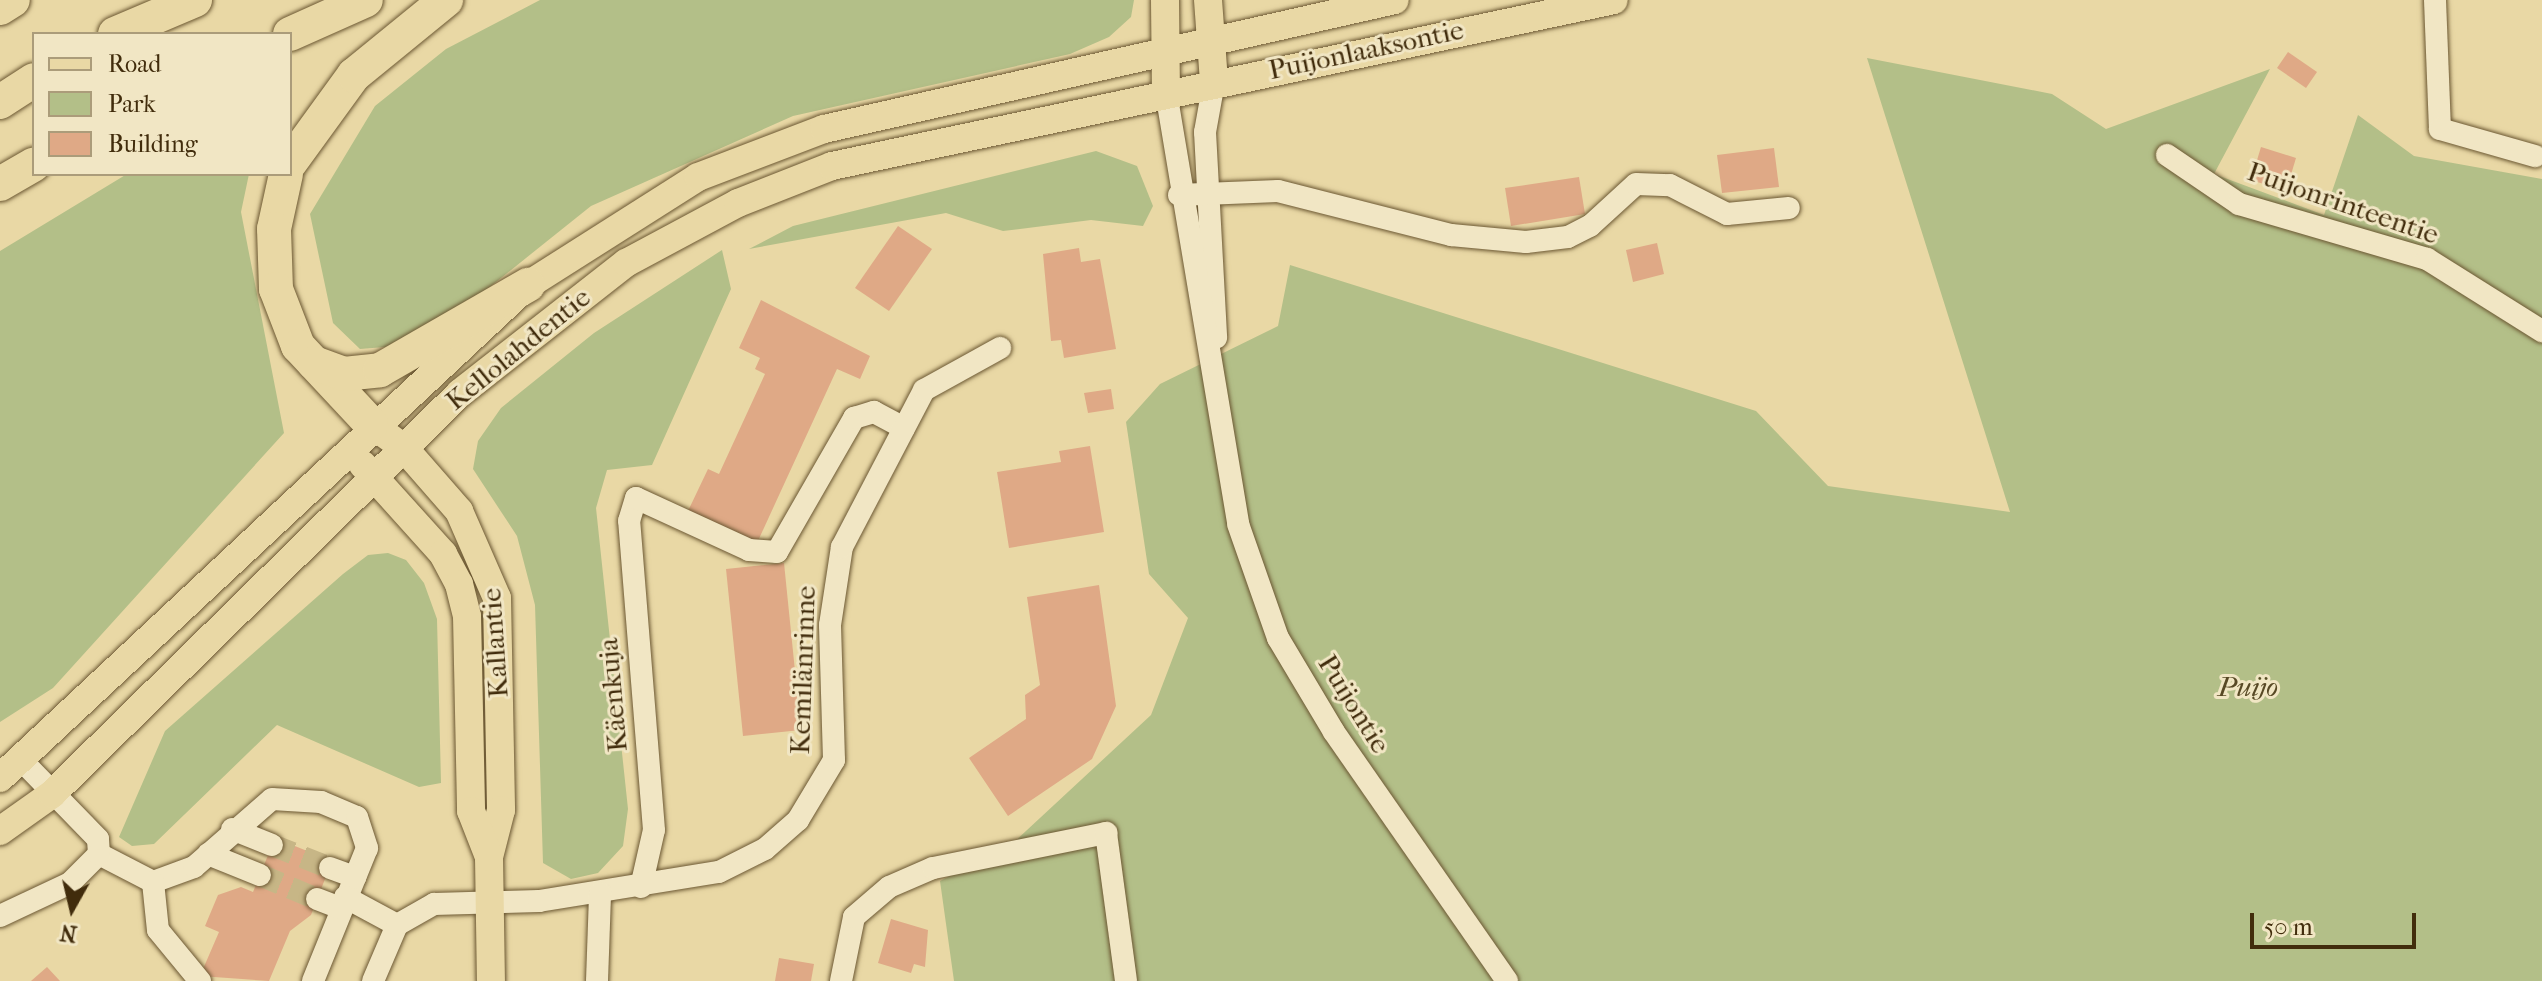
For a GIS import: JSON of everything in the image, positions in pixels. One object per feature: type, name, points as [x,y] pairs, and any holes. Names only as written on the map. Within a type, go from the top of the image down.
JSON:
[{"type":"highway","points":[[0,8],[13,0]]},
{"type":"highway","points":[[120,32],[195,0]]},
{"type":"highway","points":[[292,33],[366,0]]},
{"type":"highway","points":[[292,160],[354,75],[446,0]]},
{"type":"highway","points":[[0,102],[32,81]]},
{"type":"highway","points":[[0,184],[32,165]]},
{"type":"highway","points":[[286,176],[274,229],[276,289],[298,346],[371,424]]},
{"type":"highway","points":[[313,362],[344,374],[380,370],[528,285]]},
{"type":"main road","points":[[1165,0],[1166,92]]},
{"type":"main road","points":[[1208,0],[1214,82]]},
{"type":"main road","name":"Puijonlaaksontie","points":[[1166,46],[1395,0]]},
{"type":"main road","name":"Puijonlaaksontie","points":[[1166,92],[1614,0]]},
{"type":"main road","name":"Kellolahdentie","points":[[0,778],[23,762],[371,424],[528,285],[698,177],[824,129],[1166,46]]},
{"type":"main road","name":"Kellolahdentie","points":[[0,831],[52,794],[404,448],[553,316],[626,263],[738,203],[832,166],[1166,92]]},
{"type":"main road","name":"Kallantie","points":[[371,424],[404,448],[459,511],[497,598],[501,810],[489,857],[491,981]]},
{"type":"main road","name":"Kallantie","points":[[346,448],[376,477],[443,554],[459,584],[467,616],[471,811],[489,857]]},
{"type":"street","points":[[2435,0],[2440,129],[2535,156]]},
{"type":"street","name":"Puijontie","points":[[1214,82],[1205,132],[1220,427]]},
{"type":"street","name":"Puijontie","points":[[1166,92],[1179,195],[1238,524],[1278,638],[1334,732],[1507,981]]},
{"type":"street","name":"Puijonrinteentie","points":[[2167,155],[2239,204],[2427,259],[2542,331]]},
{"type":"street","points":[[1179,195],[1278,191],[1451,235],[1526,242],[1568,237],[1636,184],[1670,185],[1727,214],[1789,208]]},
{"type":"street","name":"Kemilänrinne","points":[[397,925],[434,904],[600,893],[719,872],[765,849],[819,791],[834,760],[830,625],[842,547],[924,390],[1000,348]]},
{"type":"street","name":"Käenkuja","points":[[641,887],[654,830],[629,521],[636,498],[749,550],[777,552],[854,418],[874,412],[904,428]]},
{"type":"street","points":[[0,916],[70,883],[99,854],[98,839],[23,762]]},
{"type":"street","points":[[99,854],[153,882],[194,867],[232,829],[272,799],[321,802],[366,828],[347,894],[313,981]]},
{"type":"street","points":[[232,829],[272,845]]},
{"type":"street","points":[[841,981],[854,917],[889,887],[933,868],[1106,833],[1126,981]]},
{"type":"street","points":[[208,854],[260,875]]},
{"type":"street","points":[[330,868],[347,894],[397,925],[373,981]]},
{"type":"street","points":[[153,882],[158,930],[200,981]]},
{"type":"street","points":[[597,981],[600,893]]},
{"type":"street","points":[[317,899],[347,894]]},
{"type":"green space","points":[[540,0],[1134,0],[1131,17],[1109,37],[1070,54],[793,116],[591,206],[451,318],[397,346],[360,349],[333,323],[310,214],[375,106],[446,49]]},
{"type":"green space","name":"Puijo","points":[[1867,58],[2052,94],[2106,129],[2270,69],[2214,174],[2324,215],[2358,115],[2414,156],[2542,179],[2542,981],[954,981],[940,881],[1013,843],[1151,715],[1188,618],[1149,574],[1126,422],[1160,384],[1278,326],[1290,265],[1756,411],[1828,486],[2010,512]]},
{"type":"green space","points":[[1096,151],[1137,166],[1153,206],[1143,226],[1091,220],[1003,231],[946,213],[749,249],[793,226]]},
{"type":"green space","points":[[124,176],[249,176],[241,212],[284,433],[53,688],[0,722],[0,251]]},
{"type":"green space","points":[[722,250],[731,289],[652,465],[607,470],[596,508],[628,809],[623,846],[598,873],[571,879],[543,863],[535,605],[517,536],[473,469],[478,441],[501,408],[594,333]]},
{"type":"green space","points":[[388,553],[406,560],[424,583],[437,619],[441,783],[419,787],[277,725],[154,844],[132,846],[119,837],[165,731],[343,574],[368,555]]},
{"type":"building","points":[[2288,52],[2317,72],[2306,88],[2277,68]]},
{"type":"building","points":[[2261,147],[2296,158],[2286,191],[2251,180]]},
{"type":"building","points":[[1774,148],[1779,187],[1722,193],[1717,155]]},
{"type":"building","points":[[1579,177],[1585,214],[1511,226],[1505,188]]},
{"type":"building","points":[[898,226],[932,249],[889,311],[855,288]]},
{"type":"building","points":[[1657,243],[1664,274],[1633,282],[1626,250]]},
{"type":"building","points":[[1079,248],[1081,262],[1100,259],[1116,349],[1064,358],[1061,340],[1051,341],[1043,254]]},
{"type":"building","points":[[761,300],[870,356],[860,379],[837,369],[757,543],[688,511],[708,469],[719,474],[765,374],[755,369],[760,358],[739,348]]},
{"type":"building","points":[[1111,389],[1114,409],[1088,413],[1084,393]]},
{"type":"building","points":[[1090,446],[1104,532],[1009,548],[997,472],[1061,462],[1059,451]]},
{"type":"building","points":[[784,563],[801,730],[743,736],[726,569]]},
{"type":"building","points":[[1099,585],[1116,706],[1092,759],[1008,816],[969,758],[1026,719],[1025,695],[1040,685],[1027,597]]},
{"type":"building","points":[[275,838],[332,861],[311,915],[290,931],[269,981],[200,976],[219,932],[205,926],[218,895],[241,887],[253,892]]},
{"type":"building","points":[[891,919],[928,930],[925,967],[914,964],[911,973],[878,963]]},
{"type":"building","points":[[779,958],[814,964],[811,981],[775,981]]},
{"type":"building","points":[[47,967],[60,981],[31,981]]},
{"type":"tunnel","points":[[272,845],[330,868]]},
{"type":"tunnel","points":[[260,875],[317,899]]}]
